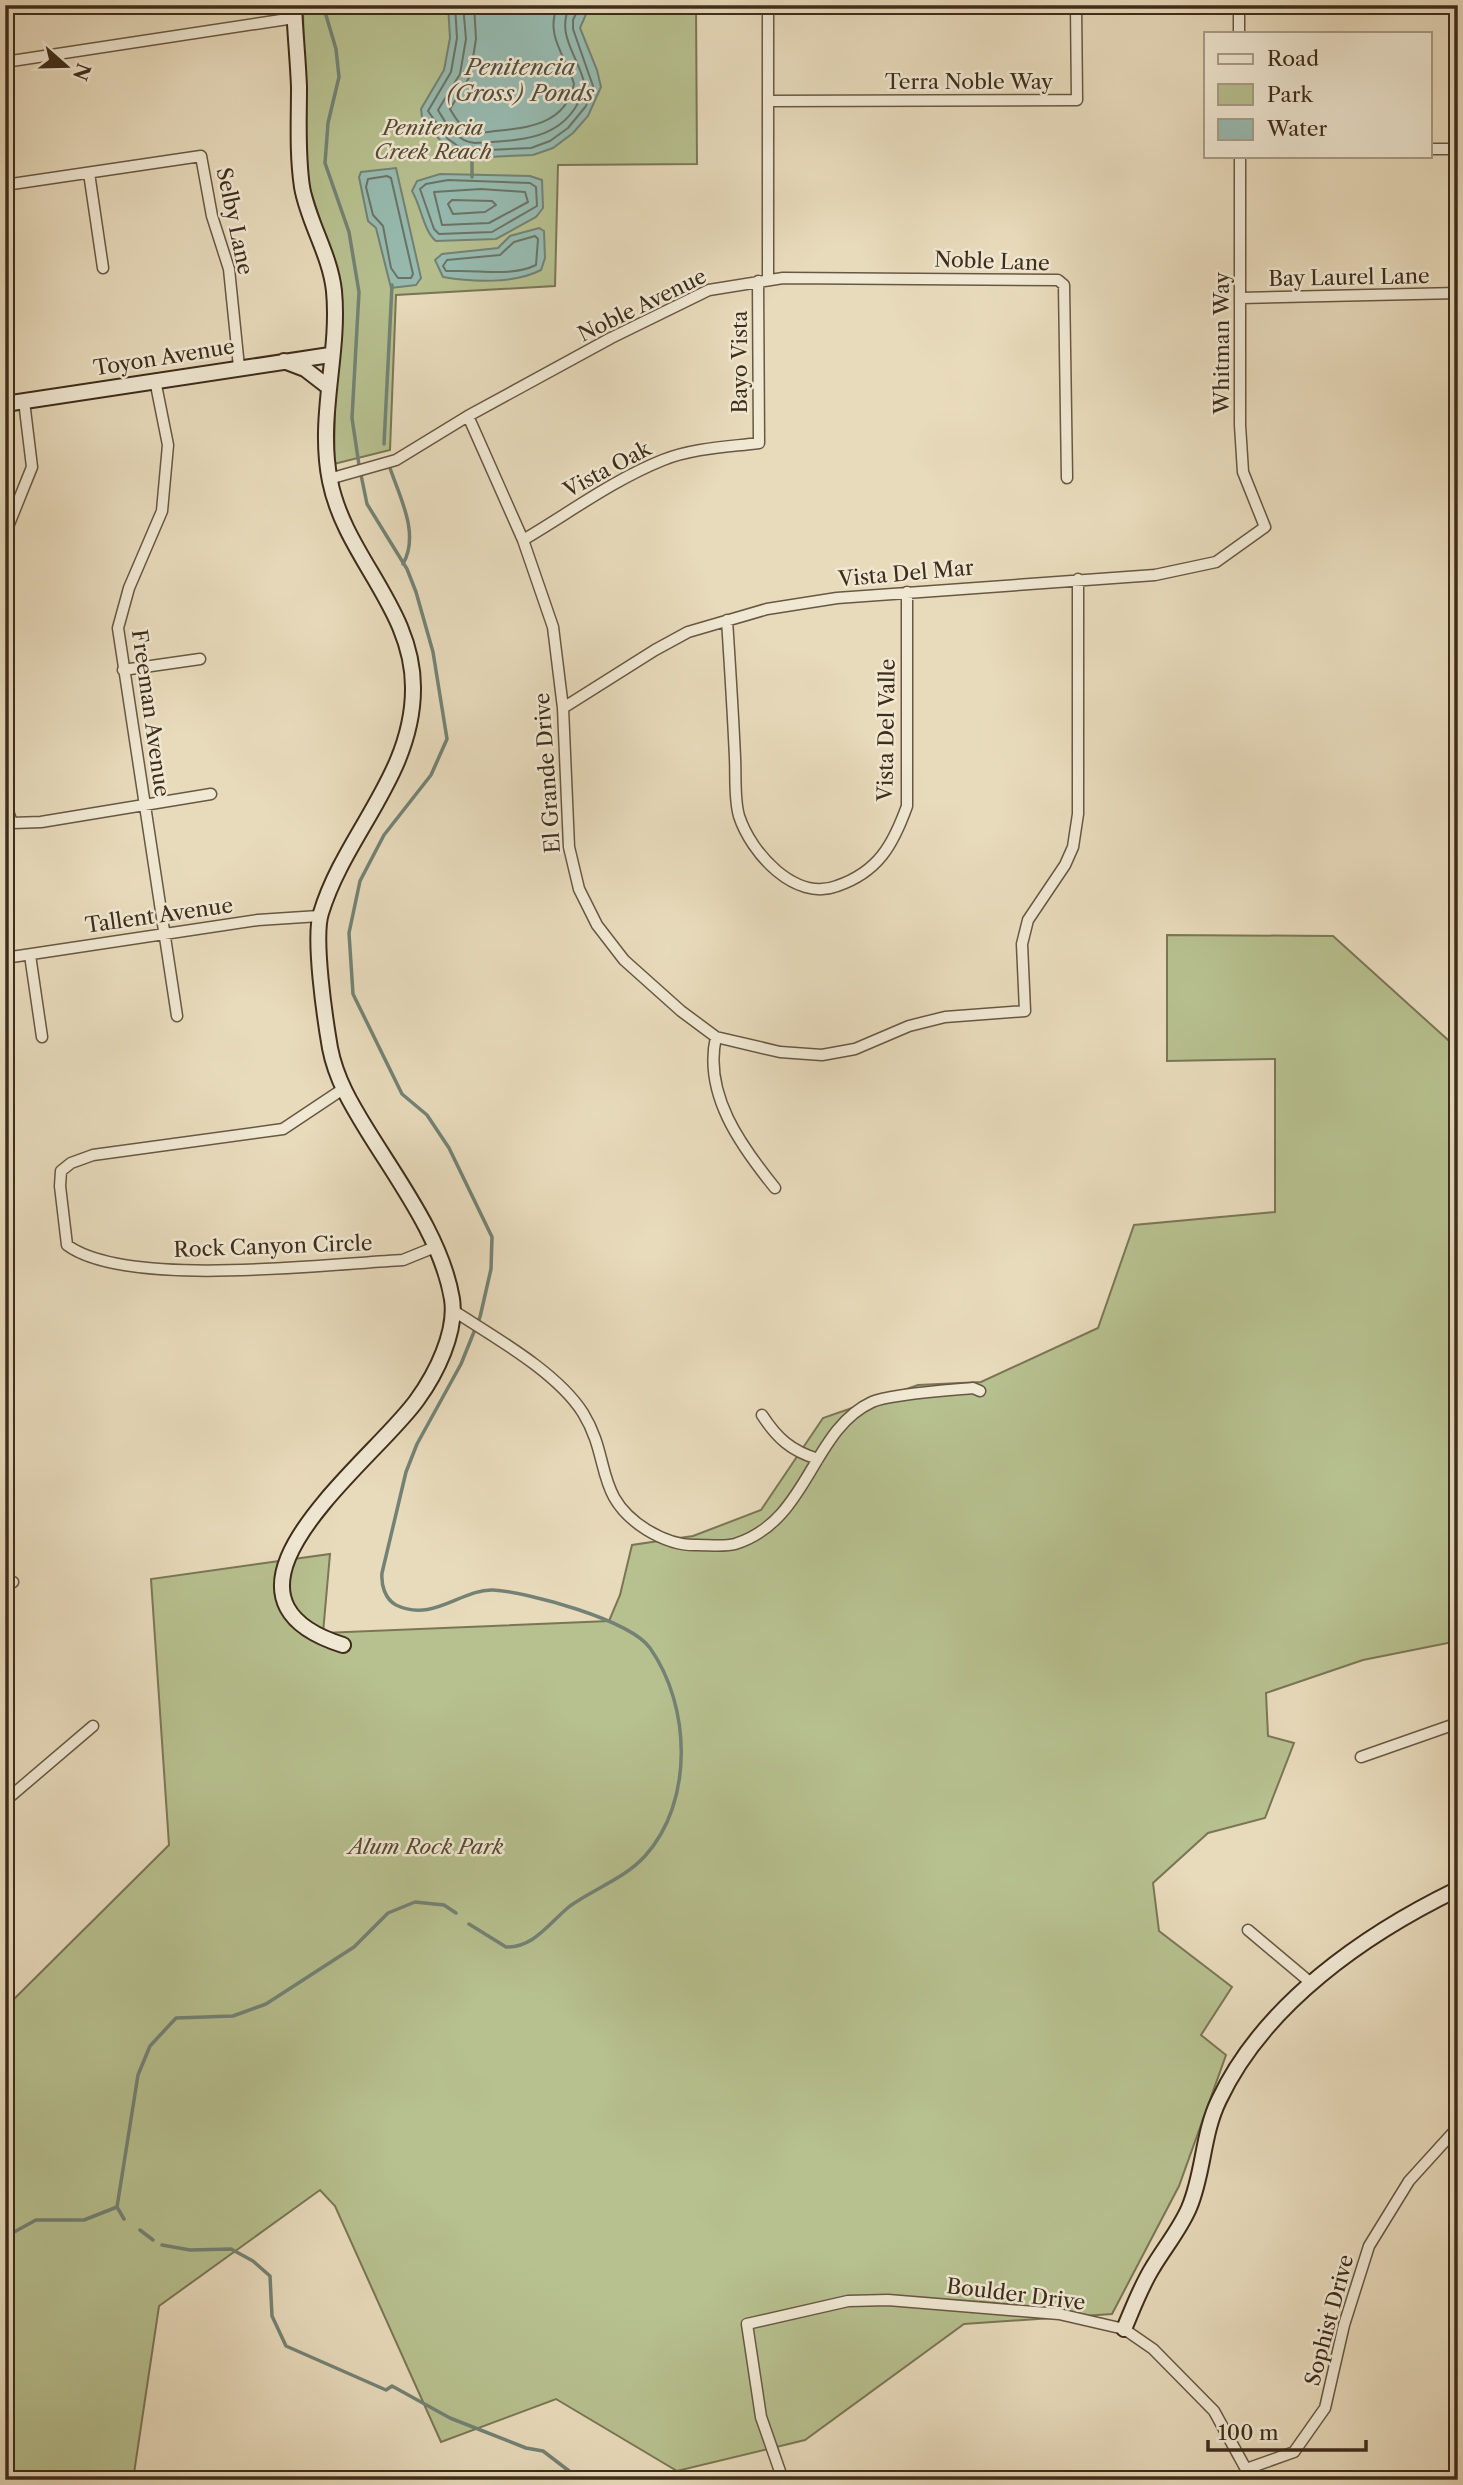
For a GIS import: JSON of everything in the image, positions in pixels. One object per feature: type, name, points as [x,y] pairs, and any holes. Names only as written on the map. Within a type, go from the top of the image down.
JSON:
[{"type":"street","points":[[763,280],[768,5]]},
{"type":"street","name":"Terra Noble Way","points":[[768,101],[1077,100],[1076,5]]},
{"type":"street","points":[[1239,5],[1239,32]]},
{"type":"street","points":[[5,62],[294,12],[299,155],[303,191],[334,289],[327,386],[329,479],[347,529],[396,612],[409,646],[414,692],[408,733],[399,762],[356,839],[319,916],[321,978],[331,1053],[343,1089],[435,1247],[449,1278],[454,1311],[444,1349],[416,1402],[323,1501],[298,1535],[282,1581],[283,1597],[292,1620],[325,1640],[343,1646]]},
{"type":"street","points":[[1432,149],[1458,149]]},
{"type":"street","name":"Selby Lane","points":[[5,185],[201,156],[212,216],[229,269],[239,367]]},
{"type":"street","name":"Whitman Way","points":[[1240,158],[1240,425],[1243,472],[1265,527]]},
{"type":"street","points":[[89,173],[103,268]]},
{"type":"street","name":"Noble Lane","points":[[763,280],[870,277],[1058,280],[1064,285],[1067,478]]},
{"type":"street","name":"Noble Avenue","points":[[329,479],[396,460],[468,416],[631,328],[709,290],[763,280]]},
{"type":"street","name":"Bayo Vista","points":[[758,443],[763,280]]},
{"type":"street","name":"Bay Laurel Lane","points":[[1241,299],[1458,293]]},
{"type":"street","name":"Toyon Avenue","points":[[5,404],[282,360],[330,355]]},
{"type":"street","points":[[282,360],[305,369],[327,386]]},
{"type":"street","name":"Freeman Avenue","points":[[155,380],[168,445],[162,511],[129,588],[118,628],[177,1016]]},
{"type":"street","points":[[5,534],[32,467],[24,401]]},
{"type":"street","name":"El Grande Drive","points":[[468,416],[523,540],[552,627],[564,708],[569,846],[579,889],[597,925],[624,960],[681,1011],[716,1037],[780,1052],[822,1055],[855,1049],[909,1026],[944,1017],[1025,1011],[1022,944],[1028,920],[1065,865],[1073,847],[1079,814],[1078,579]]},
{"type":"street","name":"Vista Oak","points":[[523,540],[582,502],[664,459],[710,448],[758,443]]},
{"type":"street","name":"Vista Del Mar","points":[[564,708],[654,650],[688,632],[767,609],[814,601],[907,592],[1156,575],[1216,562],[1265,527]]},
{"type":"street","name":"Vista Del Valle","points":[[727,620],[739,815],[756,847],[783,876],[814,890],[832,888],[866,874],[883,858],[895,839],[906,806],[907,592]]},
{"type":"street","points":[[123,670],[200,659]]},
{"type":"street","points":[[5,803],[12,823],[41,822],[211,794]]},
{"type":"street","name":"Tallent Avenue","points":[[5,958],[165,933],[319,916]]},
{"type":"street","points":[[30,955],[42,1037]]},
{"type":"street","points":[[716,1037],[712,1055],[724,1111],[747,1152],[775,1188]]},
{"type":"street","name":"Rock Canyon Circle","points":[[343,1089],[283,1129],[93,1155],[71,1163],[61,1171],[60,1186],[67,1245],[91,1257],[191,1272],[403,1260],[435,1247]]},
{"type":"street","points":[[454,1311],[553,1380],[583,1413],[600,1454],[611,1496],[627,1517],[656,1535],[688,1546],[734,1544],[768,1527],[786,1509],[846,1420],[874,1401],[973,1388],[980,1391]]},
{"type":"street","points":[[762,1415],[776,1436],[797,1453],[818,1459]]},
{"type":"street","points":[[1361,1757],[1458,1723]]},
{"type":"street","points":[[5,1801],[93,1726]]},
{"type":"street","points":[[1124,2329],[1153,2266],[1175,2235],[1190,2206],[1208,2127],[1219,2099],[1252,2048],[1311,1983],[1374,1934],[1458,1889]]},
{"type":"street","points":[[1248,1930],[1311,1983]]},
{"type":"street","name":"Sophist Drive","points":[[1249,2468],[1294,2452],[1325,2408],[1344,2325],[1369,2246],[1409,2181],[1458,2127]]},
{"type":"street","name":"Boulder Drive","points":[[783,2480],[778,2459],[761,2417],[747,2324],[848,2301],[888,2300],[1059,2314],[1124,2329],[1153,2349],[1214,2411],[1249,2468],[1252,2480]]},
{"type":"green space","name":"Penitencia Creek Reach","points":[[303,5],[696,5],[697,164],[558,165],[555,286],[396,295],[390,450],[334,464],[336,354],[332,256],[309,186],[305,155]]},
{"type":"green space","name":"Alum Rock Park","points":[[1167,935],[1333,936],[1458,1049],[1458,1641],[1363,1660],[1266,1693],[1268,1736],[1294,1743],[1265,1818],[1208,1833],[1153,1883],[1159,1931],[1232,1987],[1201,2035],[1226,2055],[1179,2186],[1112,2314],[964,2324],[805,2440],[677,2471],[556,2399],[441,2442],[335,2206],[320,2190],[159,2306],[133,2480],[5,2480],[5,2008],[169,1845],[151,1579],[330,1554],[323,1633],[609,1621],[620,1595],[632,1545],[693,1536],[761,1510],[823,1418],[918,1385],[981,1382],[1098,1328],[1134,1225],[1275,1212],[1275,1059],[1167,1061]]},
{"type":"water","name":"Penitencia (Gross) Ponds","points":[[448,5],[590,5],[580,28],[601,87],[588,116],[573,133],[553,148],[533,155],[463,158],[443,144],[422,117],[421,109],[444,70],[450,38]]},
{"type":"water","points":[[396,168],[421,278],[416,285],[391,288],[376,228],[368,221],[359,177],[361,172]]},
{"type":"water","points":[[440,174],[530,176],[542,180],[543,208],[536,217],[496,239],[436,241],[428,232],[412,191],[417,181]]},
{"type":"water","points":[[539,228],[544,231],[545,258],[541,270],[530,275],[493,281],[443,277],[435,260],[442,254],[498,248],[510,236]]},
{"type":"waterway","points":[[323,5],[336,49],[339,77],[328,123],[325,163],[349,232],[359,292],[352,418],[359,465],[367,504],[407,569],[416,592],[433,652],[447,739],[431,775],[384,835],[360,881],[349,933],[353,994],[402,1094],[427,1115],[449,1148],[492,1237],[491,1269],[480,1317],[461,1364],[417,1444],[406,1472],[382,1573],[383,1587],[392,1602],[409,1609],[435,1608],[470,1594],[493,1590],[553,1602],[622,1627],[650,1648],[664,1671],[679,1725],[679,1782],[672,1809],[661,1834],[637,1864],[570,1906],[541,1933],[525,1943],[506,1947],[469,1924]]},
{"type":"waterway","points":[[472,156],[472,177]]},
{"type":"waterway","points":[[384,444],[392,285]]},
{"type":"waterway","points":[[390,468],[409,528],[410,541],[403,564]]},
{"type":"waterway","points":[[5,2237],[36,2220],[84,2220],[117,2207],[138,2075],[150,2046],[176,2018],[233,2016],[266,2004],[354,1947],[388,1913],[415,1902],[444,1905],[456,1913]]},
{"type":"waterway","points":[[117,2207],[124,2219]]},
{"type":"waterway","points":[[140,2230],[153,2240]]},
{"type":"waterway","points":[[162,2245],[190,2250],[231,2249],[253,2261],[270,2276],[272,2316],[286,2346],[386,2390],[392,2386],[450,2418],[526,2448],[543,2451],[573,2474],[576,2480]]}]
